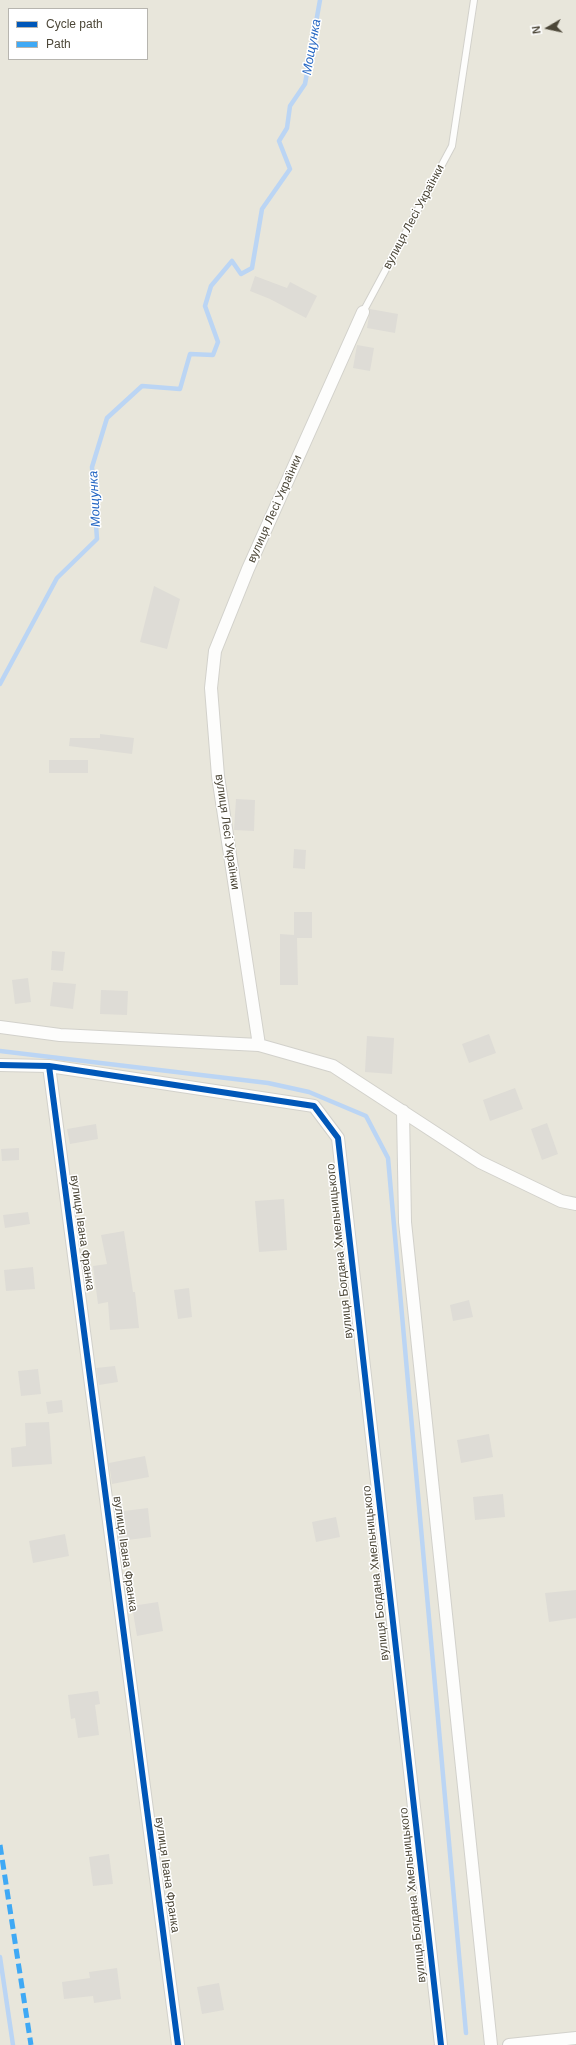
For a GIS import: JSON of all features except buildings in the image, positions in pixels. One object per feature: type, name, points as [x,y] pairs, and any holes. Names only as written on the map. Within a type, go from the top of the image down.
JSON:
[{"type":"street","name":"вулиця Лесі Українки","points":[[259,1045],[218,776],[211,688],[215,652],[248,569],[363,312]]},
{"type":"street","points":[[0,1027],[60,1035],[259,1045],[333,1066],[480,1162],[561,1201],[576,1204]]},
{"type":"street","points":[[0,1065],[49,1066]]},
{"type":"street","name":"вулиця Богдана Хмельницького","points":[[49,1066],[314,1106],[338,1138],[441,2045]]},
{"type":"street","name":"вулиця Івана Франка","points":[[49,1066],[178,2045]]},
{"type":"street","points":[[403,1111],[405,1222],[490,2045]]},
{"type":"street","points":[[509,2045],[576,2038]]},
{"type":"lane","name":"вулиця Лесі Українки","points":[[363,312],[452,146],[474,0]]},
{"type":"shaded area","points":[[0,0],[576,0],[576,2045],[0,2045]]},
{"type":"waterway","name":"Мощунка","points":[[0,684],[57,578],[97,539],[92,467],[107,418],[142,386],[180,389],[190,354],[213,355],[218,342],[205,306],[211,286],[232,261],[241,274],[252,268],[262,209],[290,169],[279,141],[287,128],[290,106],[305,84],[320,0]]},
{"type":"waterway","points":[[0,1051],[268,1083],[309,1092],[366,1116],[388,1158],[466,2033]]},
{"type":"waterway","name":"Мощунка","points":[[0,1957],[13,2045]]},
{"type":"marked path","points":[[0,1845],[31,2045]]},
{"type":"cycle path","points":[[0,1065],[49,1066],[314,1106],[338,1138],[441,2045]]},
{"type":"cycle path","points":[[49,1066],[178,2045]]}]
